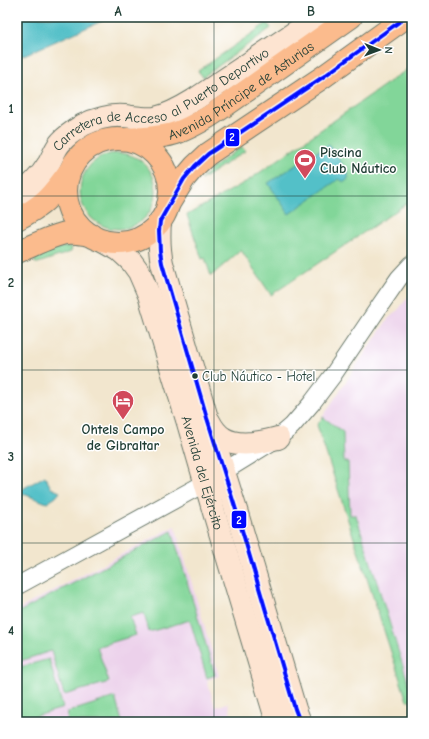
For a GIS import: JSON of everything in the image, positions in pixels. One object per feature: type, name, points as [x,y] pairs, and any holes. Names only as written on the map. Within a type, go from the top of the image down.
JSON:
[{"type":"highway","name":"Avenida Príncipe de Asturias","points":[[121,139],[153,138],[175,133],[190,127],[221,108],[351,17]]},
{"type":"highway","points":[[17,252],[66,233],[79,233],[115,243],[128,242],[140,238],[150,232],[164,214],[184,179],[208,154],[323,77],[406,17]]},
{"type":"highway","points":[[17,219],[47,200],[71,170],[77,159],[86,150],[96,144],[109,140],[121,139],[143,145],[153,152],[161,161],[169,183],[170,195],[164,214]]},
{"type":"highway","points":[[71,170],[67,182],[66,194],[69,206],[74,218],[82,228],[97,238]]},
{"type":"main road","name":"Carretera de Acceso al Puerto Deportivo","points":[[17,195],[33,184],[48,164],[60,142],[83,125],[110,117],[122,116],[154,118],[165,116],[176,111],[318,17]]},
{"type":"main road","name":"Avenida del Ejército","points":[[164,214],[159,246],[162,263],[207,418],[214,477],[277,722]]},
{"type":"main road","name":"Avenida del Ejército","points":[[97,238],[119,250],[131,260],[139,272],[214,477],[300,722]]},
{"type":"main road","points":[[207,418],[222,438],[230,441],[246,444],[258,443],[278,438]]},
{"type":"street","points":[[17,586],[214,477],[278,438],[292,426],[311,404],[333,375],[399,278],[412,264]]},
{"type":"shaded area","points":[[412,292],[412,699],[407,701],[317,425],[388,319],[398,310]]},
{"type":"shaded area","points":[[175,526],[219,676],[207,680],[215,707],[228,703],[233,722],[17,722],[17,610]]},
{"type":"green space","points":[[267,23],[271,28],[203,77],[198,71]]},
{"type":"green space","points":[[412,66],[412,200],[271,295],[241,250],[211,276],[205,258],[202,259],[187,215],[249,180]]},
{"type":"green space","points":[[242,147],[245,151],[201,180],[215,166]]},
{"type":"green space","points":[[118,153],[132,156],[145,164],[153,177],[156,191],[153,205],[145,218],[132,226],[118,229],[104,226],[91,218],[83,205],[80,191],[83,177],[91,164],[104,156]]},
{"type":"green space","points":[[63,247],[72,247],[71,252],[38,263],[34,262],[39,255]]},
{"type":"green space","points":[[323,417],[343,432],[344,462],[348,462],[350,515],[356,515],[412,695],[412,699],[407,701],[317,425]]},
{"type":"green space","points":[[172,531],[215,675],[207,678],[190,620],[149,632],[144,613],[130,617],[136,635],[97,647],[109,682],[64,695],[51,651],[17,662],[17,613]]},
{"type":"green space","points":[[49,659],[63,708],[17,722],[17,668]]},
{"type":"green space","points":[[115,697],[122,722],[67,722],[68,712]]},
{"type":"water","points":[[17,17],[111,17],[17,58]]},
{"type":"water","name":"Piscina Club Náutico","points":[[329,144],[348,173],[347,180],[344,182],[339,179],[289,214],[268,183]]},
{"type":"water","points":[[45,476],[51,488],[60,492],[56,497],[47,503],[19,491]]},
{"type":"transit line","name":"2","points":[[300,722],[207,418],[162,263],[159,231],[160,221],[184,179],[208,154],[323,77],[406,17]]},
{"type":"place","name":"Piscina Club Náutico","points":[[305,180]]},
{"type":"place","name":"Club Náutico - Hotel","points":[[195,376]]},
{"type":"place","name":"Ohtels Campo de Gibraltar","points":[[123,420]]}]
